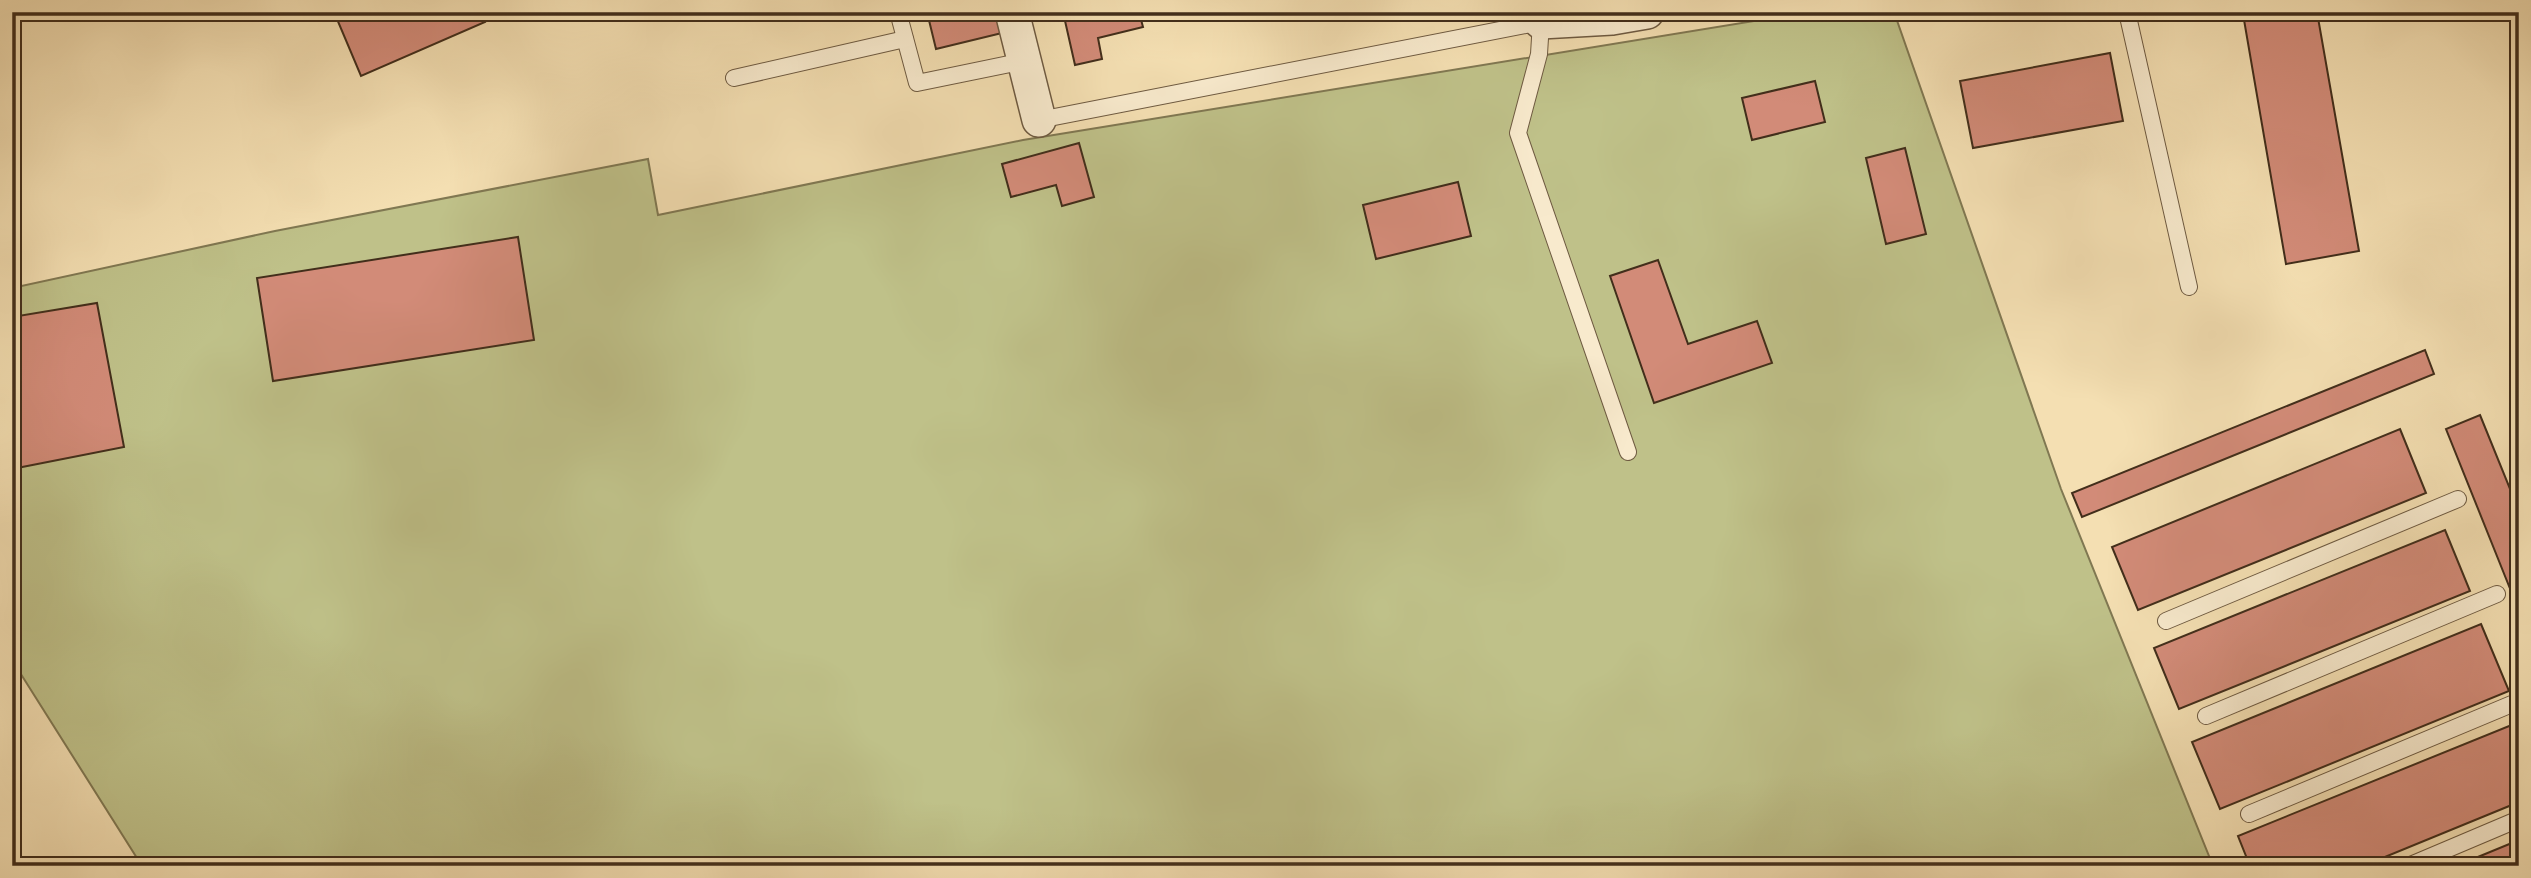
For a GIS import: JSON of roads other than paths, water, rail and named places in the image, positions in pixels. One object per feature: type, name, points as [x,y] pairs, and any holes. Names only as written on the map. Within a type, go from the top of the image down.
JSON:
[{"type":"street","points":[[1012,12],[1038,120]]},
{"type":"street","points":[[1539,17],[1612,18],[1647,12]]},
{"type":"lane","points":[[898,12],[917,83],[1024,61]]},
{"type":"lane","points":[[2127,12],[2189,287]]},
{"type":"lane","points":[[1038,120],[1539,17],[1539,54],[1518,133],[1628,452]]},
{"type":"lane","points":[[734,78],[905,39]]},
{"type":"lane","points":[[2166,621],[2458,499]]},
{"type":"lane","points":[[2206,716],[2497,594]]},
{"type":"lane","points":[[2249,814],[2519,701]]},
{"type":"lane","points":[[2408,866],[2519,819]]}]
